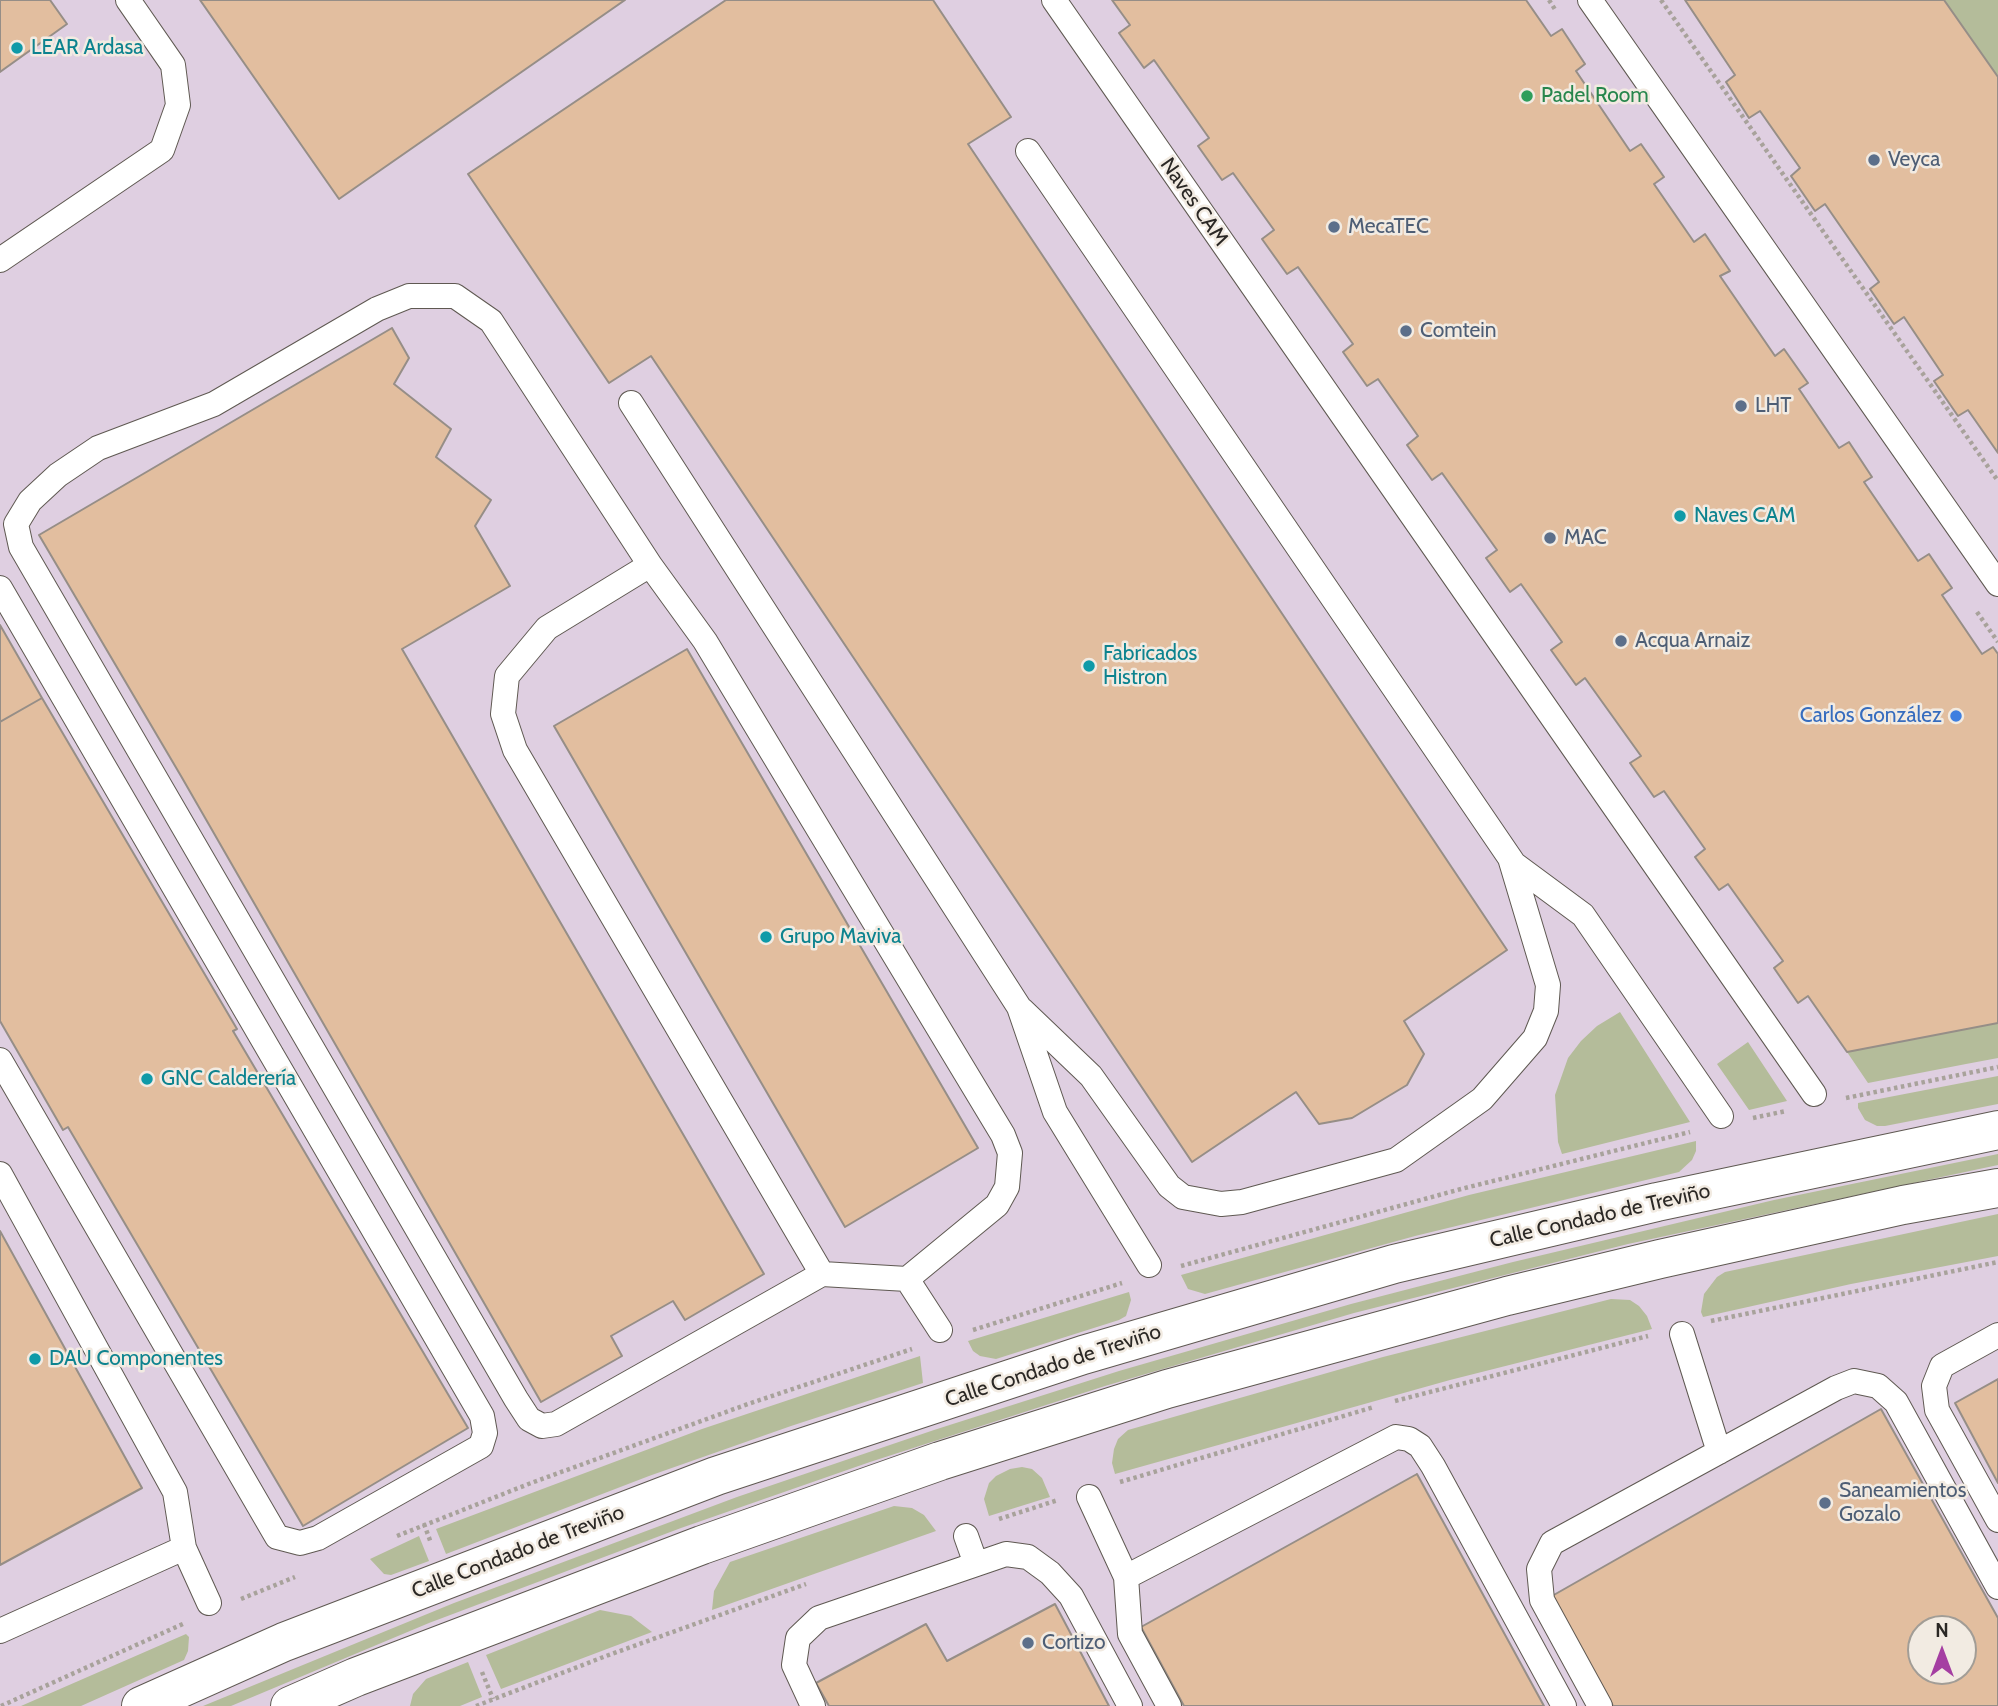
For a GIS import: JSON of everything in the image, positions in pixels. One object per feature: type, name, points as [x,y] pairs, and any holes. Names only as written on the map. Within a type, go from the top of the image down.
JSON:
[{"type":"street","name":"Calle Condado de Treviño","points":[[141,1706],[284,1642],[716,1476],[1083,1355],[1394,1265],[1695,1194],[1998,1130]]},
{"type":"street","points":[[290,1706],[356,1677],[702,1545],[940,1461],[1167,1389],[1494,1299],[1903,1205],[1998,1188]]},
{"type":"lane","points":[[0,260],[162,150],[178,105],[173,65],[128,0]]},
{"type":"lane","name":"Naves CAM","points":[[1054,0],[1814,1094]]},
{"type":"lane","points":[[1590,0],[1998,584]]},
{"type":"lane","points":[[1028,151],[1514,864],[1583,915],[1721,1116]]},
{"type":"lane","points":[[409,296],[455,296],[491,321],[649,565],[705,641],[1003,1135],[1010,1153],[1007,1187],[997,1205],[907,1279],[822,1274],[556,1424],[542,1426],[528,1419],[20,547],[16,524],[30,501],[58,475],[98,448],[214,404],[377,309],[409,296]]},
{"type":"lane","points":[[631,403],[1019,1007],[1091,1076],[1170,1186],[1183,1197],[1221,1204],[1242,1202],[1396,1160],[1482,1099],[1535,1038],[1546,1012],[1548,985],[1510,858]]},
{"type":"lane","points":[[649,565],[547,628],[507,676],[503,714],[515,750],[822,1274]]},
{"type":"lane","points":[[0,588],[482,1416],[485,1433],[481,1446],[321,1546],[277,1537],[0,1060]]},
{"type":"lane","points":[[1019,1007],[1055,1112],[1149,1265]]},
{"type":"lane","points":[[0,1174],[174,1492],[184,1548],[209,1602]]},
{"type":"lane","points":[[907,1279],[940,1330]]},
{"type":"lane","points":[[1682,1334],[1719,1452]]},
{"type":"lane","points":[[1998,1335],[1942,1366],[1934,1386],[1937,1410],[1998,1520]]},
{"type":"lane","points":[[1600,1706],[1542,1600],[1539,1569],[1552,1543],[1836,1388],[1854,1381],[1878,1387],[1896,1402],[1998,1587]]},
{"type":"lane","points":[[1126,1577],[1396,1437],[1409,1439],[1420,1446],[1433,1466],[1564,1706]]},
{"type":"lane","points":[[1089,1497],[1126,1577],[1126,1607],[1130,1634],[1169,1706]]},
{"type":"lane","points":[[966,1536],[976,1564]]},
{"type":"lane","points":[[0,1631],[184,1548]]},
{"type":"lane","points":[[813,1706],[794,1665],[798,1638],[818,1618],[1006,1555],[1028,1557],[1050,1573],[1071,1596],[1130,1706]]},
{"type":"path","points":[[1661,0],[1998,481]]},
{"type":"path","points":[[1845,1098],[1998,1067]]},
{"type":"path","points":[[1753,1118],[1793,1109]]},
{"type":"path","points":[[1179,1267],[1474,1186],[1697,1130]]},
{"type":"path","points":[[1704,1322],[1998,1262]]},
{"type":"path","points":[[969,1331],[1127,1282]]},
{"type":"path","points":[[1388,1403],[1653,1335]]},
{"type":"path","points":[[391,1538],[531,1483],[748,1404],[917,1348]]},
{"type":"path","points":[[1112,1484],[1375,1407]]},
{"type":"path","points":[[988,1522],[1063,1499]]},
{"type":"path","points":[[235,1602],[304,1573]]},
{"type":"path","points":[[476,1706],[807,1584]]},
{"type":"path","points":[[1,1706],[187,1622]]},
{"type":"shaded area","points":[[0,0],[1998,0],[1998,1706],[0,1706]]},
{"type":"green space","points":[[1944,0],[1998,0],[1998,77]]},
{"type":"green space","points":[[1620,1012],[1690,1122],[1562,1154],[1558,1142],[1555,1095],[1568,1058],[1597,1026]]},
{"type":"green space","points":[[1998,1023],[1998,1058],[1868,1083],[1847,1052]]},
{"type":"green space","points":[[1748,1042],[1787,1101],[1749,1110],[1717,1064]]},
{"type":"green space","points":[[1998,1076],[1998,1104],[1885,1126],[1877,1126],[1865,1120],[1858,1108],[1858,1103]]},
{"type":"green space","points":[[1696,1141],[1692,1160],[1679,1172],[1415,1236],[1205,1294],[1188,1289],[1181,1275],[1469,1195]]},
{"type":"green space","points":[[1998,1154],[1998,1165],[1628,1244],[1354,1313],[1105,1386],[870,1462],[681,1528],[429,1623],[231,1706],[203,1706],[454,1603],[737,1497],[1119,1371],[1351,1304],[1513,1262],[1774,1200]]},
{"type":"green space","points":[[1998,1214],[1998,1256],[1851,1284],[1703,1317],[1701,1312],[1704,1294],[1717,1277],[1725,1272]]},
{"type":"green space","points":[[1129,1292],[1131,1300],[1126,1316],[1119,1320],[996,1359],[980,1356],[973,1351],[968,1341]]},
{"type":"green space","points":[[1611,1299],[1630,1300],[1639,1306],[1652,1329],[1450,1380],[1115,1474],[1112,1463],[1114,1449],[1118,1439],[1128,1430],[1383,1357]]},
{"type":"green space","points":[[920,1356],[923,1383],[649,1476],[446,1554],[436,1529],[702,1429]]},
{"type":"green space","points":[[1010,1469],[1032,1469],[1042,1478],[1050,1497],[989,1516],[984,1499],[989,1483]]},
{"type":"green space","points":[[894,1506],[912,1508],[924,1515],[936,1531],[712,1610],[714,1591],[730,1562]]},
{"type":"green space","points":[[419,1536],[429,1561],[391,1575],[384,1574],[370,1559]]},
{"type":"green space","points":[[600,1610],[631,1616],[652,1632],[501,1689],[486,1655]]},
{"type":"green space","points":[[186,1634],[189,1637],[188,1651],[184,1660],[81,1706],[21,1706]]},
{"type":"green space","points":[[468,1662],[482,1697],[460,1706],[410,1706],[413,1694],[426,1679]]},
{"type":"building","name":"LEAR Ardasa","points":[[0,0],[50,0],[67,24],[0,72]]},
{"type":"building","points":[[200,0],[625,0],[339,199]]},
{"type":"building","name":"Fabricados Histron","points":[[726,0],[933,0],[1011,117],[968,144],[1507,950],[1404,1021],[1424,1054],[1407,1085],[1352,1118],[1319,1124],[1296,1092],[1192,1162],[651,356],[609,383],[468,174]]},
{"type":"building","name":"Naves CAM","points":[[1112,0],[1526,0],[1551,36],[1562,29],[1585,64],[1576,71],[1630,151],[1641,144],[1664,177],[1654,184],[1694,242],[1705,234],[1730,271],[1720,276],[1775,356],[1784,349],[1808,383],[1799,389],[1839,448],[1849,442],[1872,477],[1864,482],[1918,561],[1929,554],[1952,588],[1942,595],[1982,654],[1993,647],[1998,654],[1998,1023],[1847,1052],[1808,996],[1798,1003],[1774,968],[1783,961],[1728,884],[1719,890],[1695,857],[1705,849],[1664,791],[1654,797],[1630,763],[1641,756],[1585,678],[1576,685],[1551,650],[1562,642],[1521,584],[1510,592],[1486,558],[1497,550],[1442,473],[1432,480],[1407,445],[1418,436],[1378,379],[1367,386],[1343,352],[1353,344],[1298,267],[1287,274],[1262,239],[1274,230],[1233,173],[1222,180],[1198,146],[1209,138],[1154,60],[1144,68],[1119,33],[1130,25]]},
{"type":"building","points":[[1685,0],[1944,0],[1998,77],[1998,453],[1968,410],[1958,416],[1934,381],[1943,375],[1904,317],[1894,324],[1870,289],[1879,282],[1825,204],[1815,211],[1791,176],[1800,168],[1760,111],[1749,118],[1726,82],[1735,75]]},
{"type":"building","points":[[392,328],[409,358],[394,384],[451,429],[436,457],[491,500],[475,526],[510,586],[402,649],[764,1274],[685,1320],[673,1301],[611,1336],[622,1356],[541,1402],[181,776],[39,535]]},
{"type":"building","points":[[0,625],[42,698],[0,722]]},
{"type":"building","name":"Grupo Maviva","points":[[687,649],[978,1148],[845,1227],[554,726]]},
{"type":"building","name":"GNC Calderería","points":[[42,698],[237,1029],[233,1031],[468,1428],[303,1526],[68,1127],[63,1130],[0,1021],[0,722]]},
{"type":"building","name":"DAU Componentes","points":[[0,1231],[142,1488],[0,1565]]},
{"type":"building","points":[[1998,1379],[1998,1483],[1955,1403]]},
{"type":"building","name":"Saneamientos Gozalo","points":[[1881,1409],[1998,1618],[1998,1706],[1613,1706],[1552,1596]]},
{"type":"building","points":[[1417,1474],[1544,1706],[1184,1706],[1141,1627]]},
{"type":"building","name":"Cortizo","points":[[1055,1604],[1109,1706],[829,1706],[816,1683],[926,1624],[947,1661]]},
{"type":"place","name":"LEAR Ardasa","points":[[17,48]]},
{"type":"place","name":"Padel Room","points":[[1527,96]]},
{"type":"place","name":"Veyca","points":[[1874,160]]},
{"type":"place","name":"MecaTEC","points":[[1334,227]]},
{"type":"place","name":"Comtein","points":[[1406,331]]},
{"type":"place","name":"LHT","points":[[1741,406]]},
{"type":"place","name":"Naves CAM","points":[[1680,516]]},
{"type":"place","name":"MAC","points":[[1550,538]]},
{"type":"place","name":"Acqua Arnaiz","points":[[1621,641]]},
{"type":"place","name":"Fabricados Histron","points":[[1089,666]]},
{"type":"place","name":"Carlos González","points":[[1956,716]]},
{"type":"place","name":"Grupo Maviva","points":[[766,937]]},
{"type":"place","name":"GNC Calderería","points":[[147,1079]]},
{"type":"place","name":"DAU Componentes","points":[[35,1359]]},
{"type":"place","name":"Saneamientos Gozalo","points":[[1825,1503]]},
{"type":"place","name":"Cortizo","points":[[1028,1643]]}]
